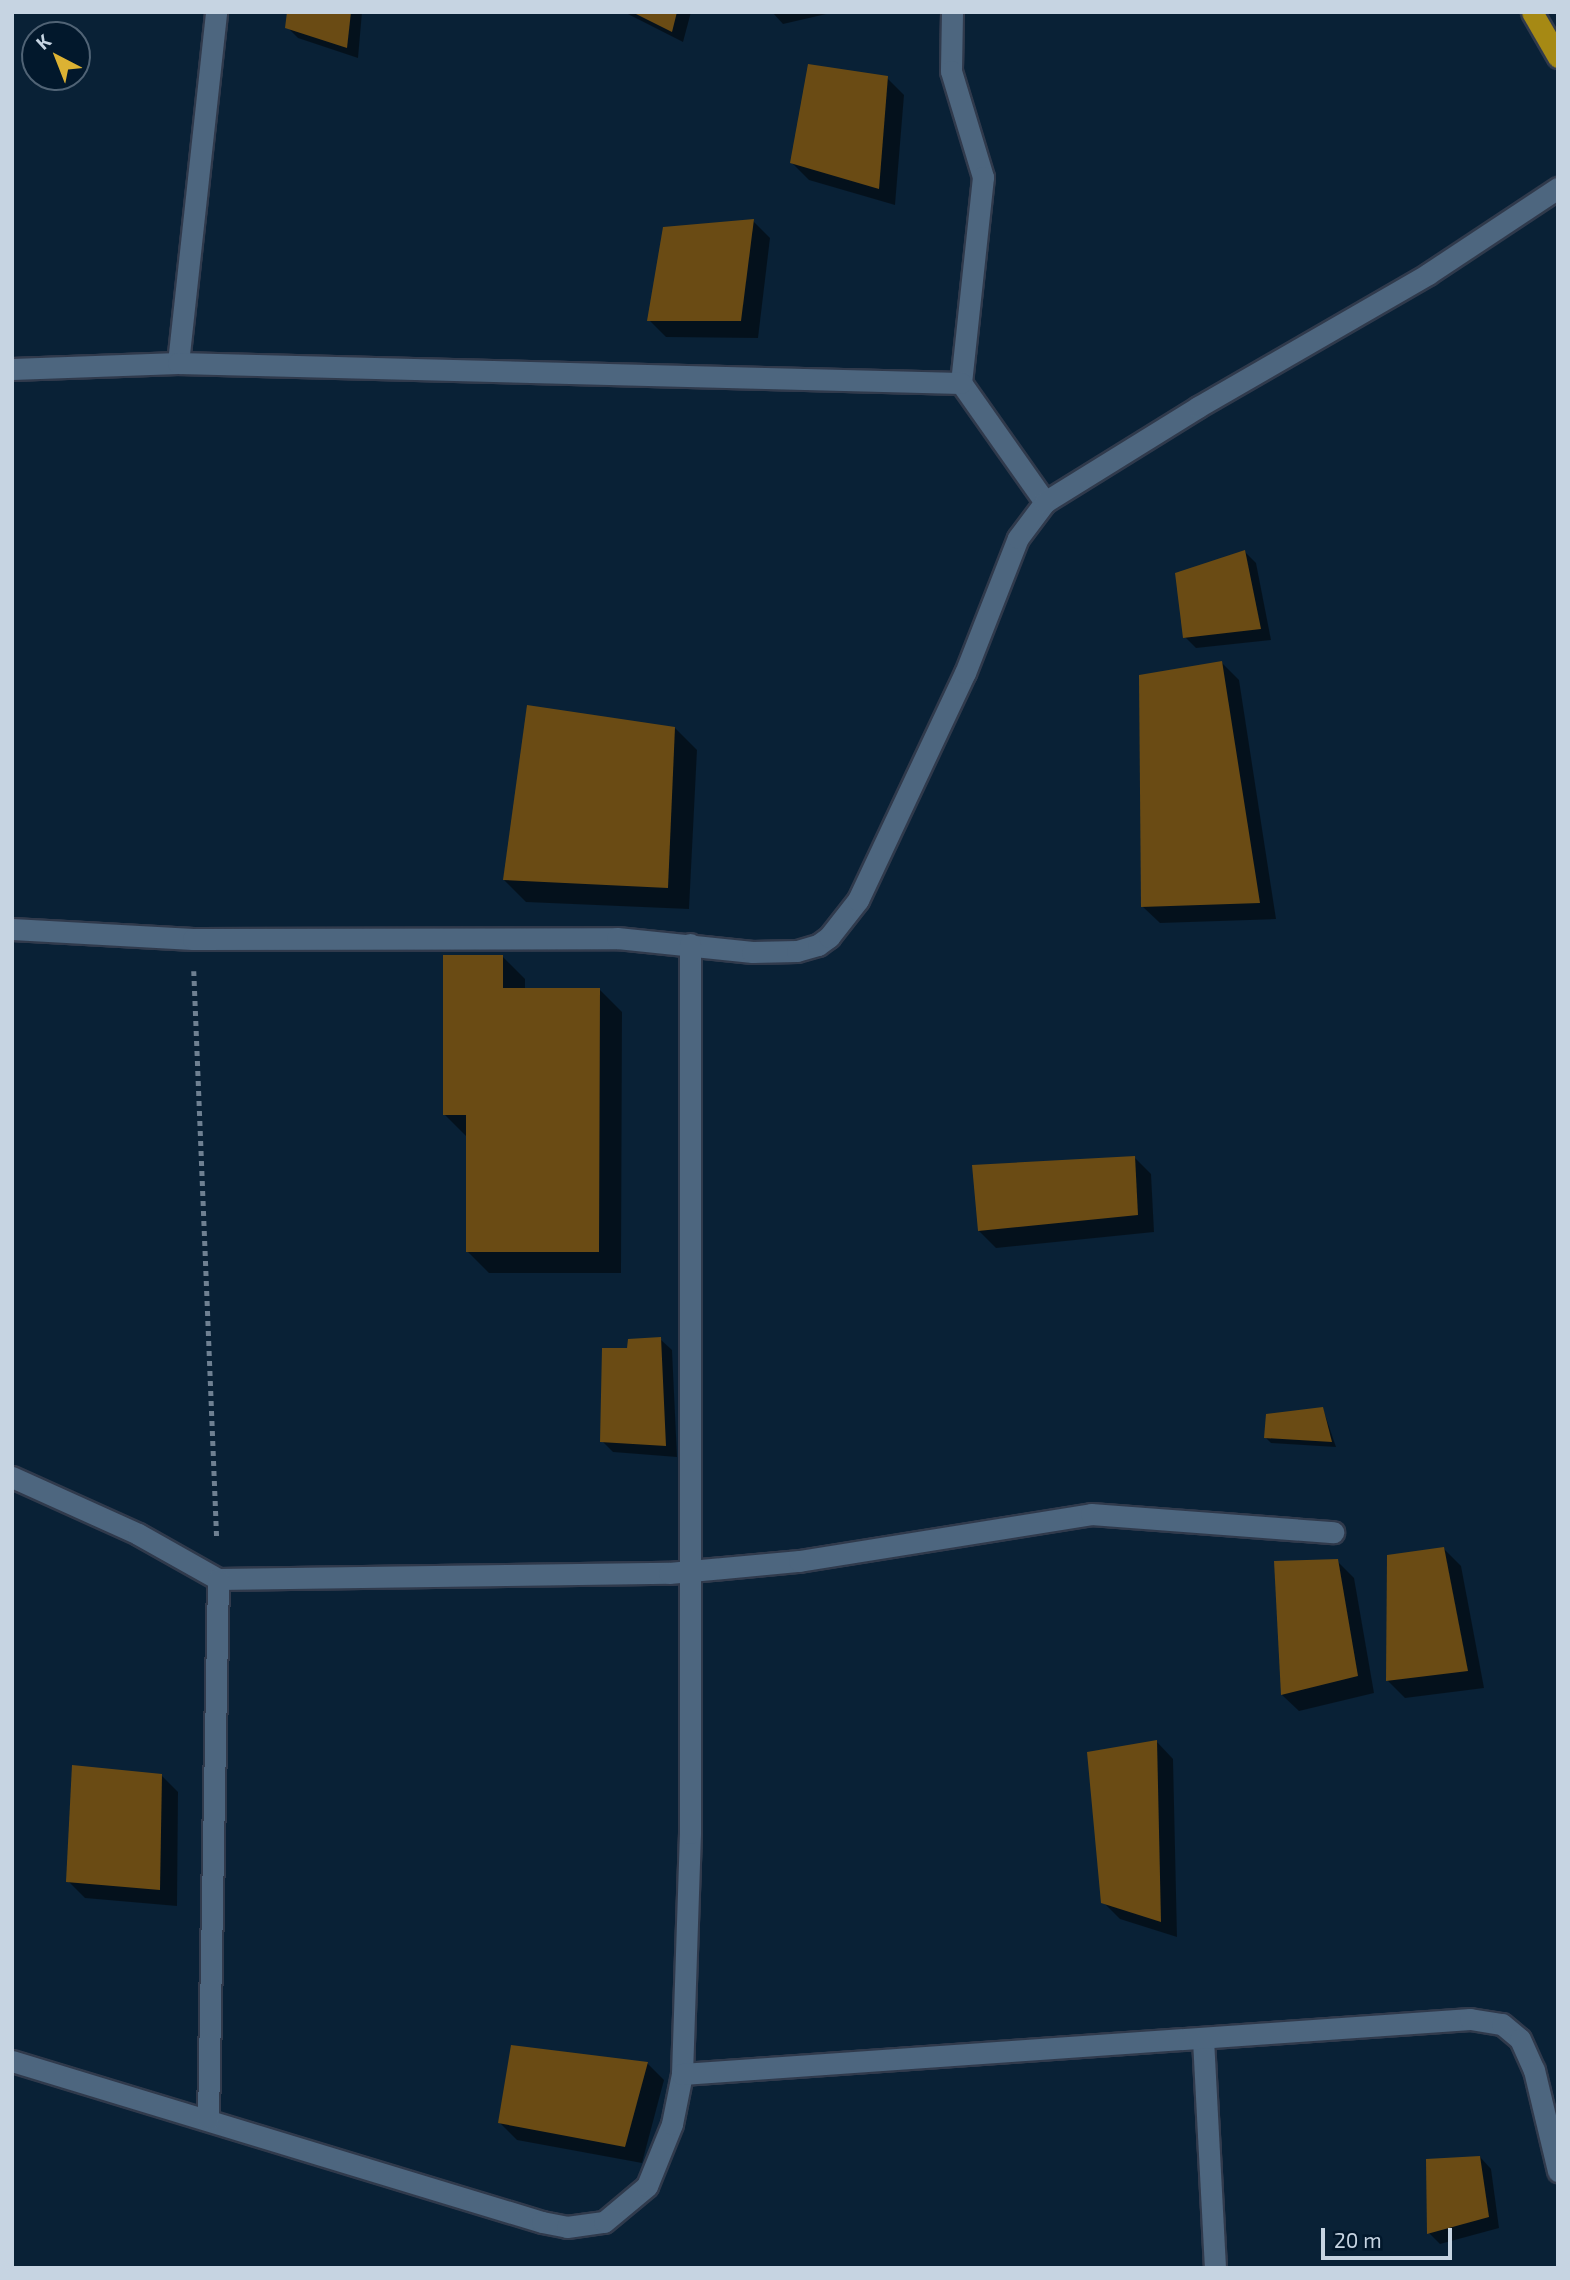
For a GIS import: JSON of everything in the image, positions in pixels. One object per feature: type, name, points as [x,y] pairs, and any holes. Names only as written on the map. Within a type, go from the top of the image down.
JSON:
[{"type":"highway","points":[[1532,12],[1558,57]]},
{"type":"street","points":[[178,363],[216,12]]},
{"type":"street","points":[[953,12],[951,71],[983,177],[961,383],[1045,502]]},
{"type":"street","points":[[12,929],[193,939],[617,938],[752,952],[797,951],[829,937],[858,900],[965,673],[1018,538],[1045,502],[1198,407],[1428,274],[1558,188]]},
{"type":"street","points":[[12,369],[178,363],[961,383]]},
{"type":"street","points":[[12,2061],[542,2222],[587,2225],[620,2213],[646,2186],[672,2124],[682,2074],[692,1570],[690,944]]},
{"type":"street","points":[[12,1477],[138,1534],[218,1579],[692,1570],[799,1561],[1091,1514],[1333,1532]]},
{"type":"street","points":[[208,2119],[218,1579]]},
{"type":"street","points":[[682,2074],[1470,2019],[1502,2024],[1520,2039],[1534,2070],[1558,2171]]},
{"type":"street","points":[[1203,2039],[1215,2268]]},
{"type":"path","points":[[193,939],[218,1579]]},
{"type":"building","points":[[287,12],[351,12],[347,48],[285,28]]},
{"type":"building","points":[[632,12],[677,12],[672,32]]},
{"type":"building","points":[[808,64],[888,76],[879,189],[790,163]]},
{"type":"building","points":[[754,219],[741,321],[647,321],[663,227]]},
{"type":"building","points":[[1245,550],[1261,629],[1183,638],[1175,573]]},
{"type":"building","points":[[1222,661],[1260,903],[1141,907],[1139,675]]},
{"type":"building","points":[[527,705],[675,727],[668,888],[503,880]]},
{"type":"building","points":[[443,955],[503,955],[503,988],[600,988],[599,1252],[466,1252],[466,1115],[443,1115]]},
{"type":"building","points":[[1135,1156],[1138,1215],[978,1231],[972,1165]]},
{"type":"building","points":[[661,1337],[666,1446],[600,1442],[602,1348],[627,1348],[628,1339]]},
{"type":"building","points":[[1323,1407],[1332,1442],[1264,1438],[1266,1414]]},
{"type":"building","points":[[1444,1547],[1468,1671],[1386,1681],[1387,1555]]},
{"type":"building","points":[[1338,1559],[1358,1676],[1281,1695],[1274,1561]]},
{"type":"building","points":[[1157,1740],[1161,1922],[1101,1903],[1087,1752]]},
{"type":"building","points":[[72,1765],[162,1774],[160,1890],[66,1882]]},
{"type":"building","points":[[511,2045],[648,2062],[625,2147],[498,2123]]},
{"type":"building","points":[[1480,2156],[1489,2217],[1427,2234],[1426,2159]]}]
